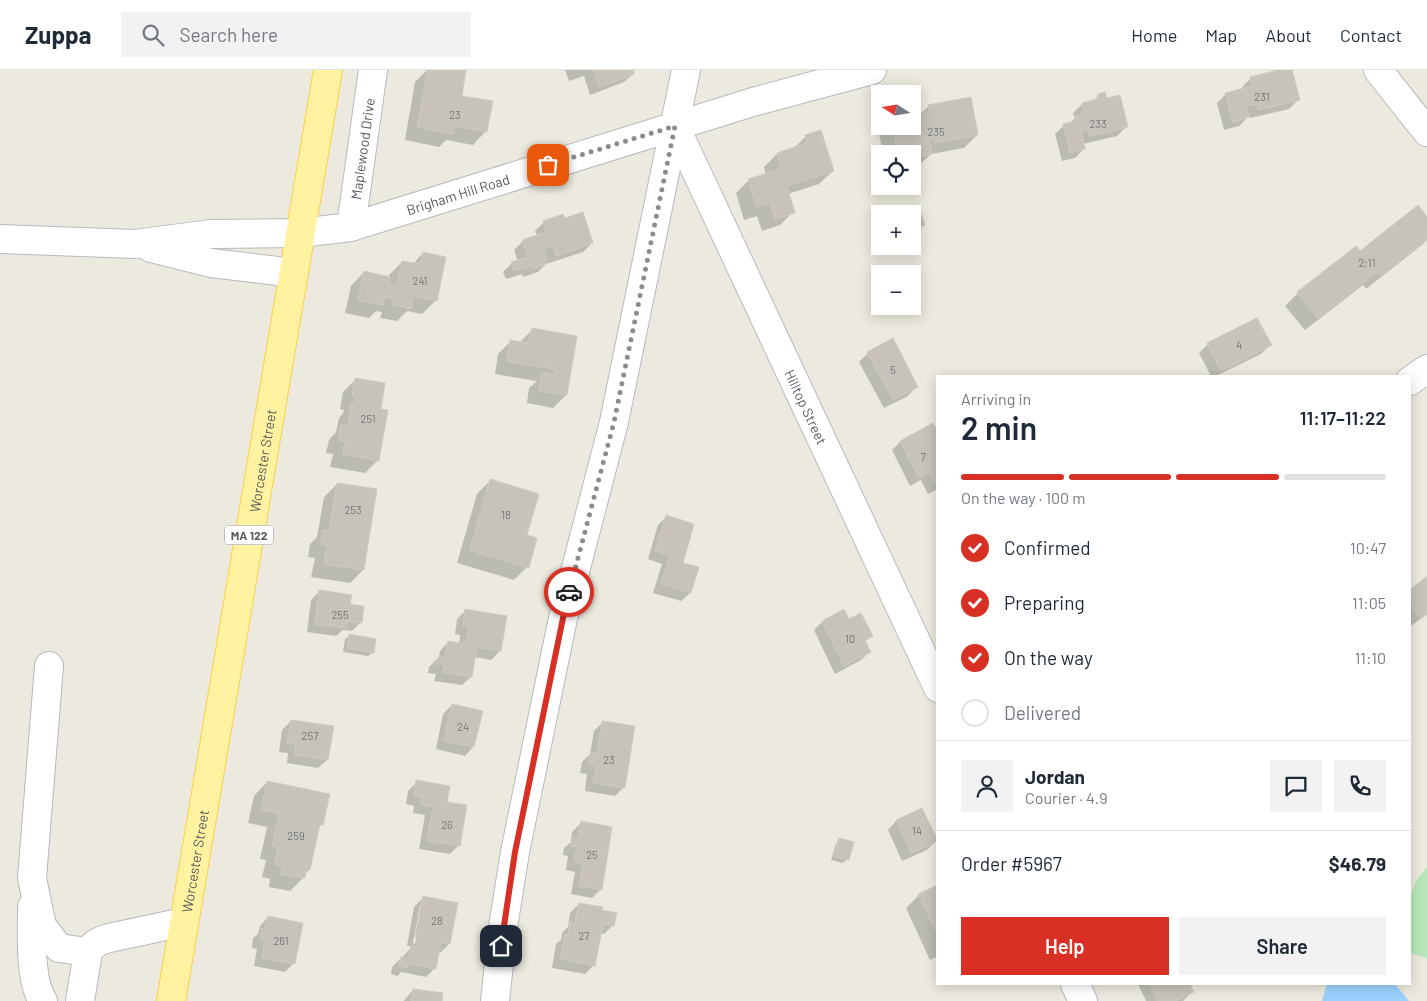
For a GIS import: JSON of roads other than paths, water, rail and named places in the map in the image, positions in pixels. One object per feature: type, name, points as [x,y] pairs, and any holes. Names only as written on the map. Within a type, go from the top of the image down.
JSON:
[{"type":"main road","name":"Worcester Street","points":[[171,1001],[328,70]]},
{"type":"street","name":"Maplewood Drive","points":[[351,227],[373,70]]},
{"type":"street","points":[[494,1001],[515,852],[559,637],[614,422],[686,70]]},
{"type":"street","name":"Brigham Hill Road","points":[[135,244],[211,234],[300,233],[351,227],[675,126],[872,70]]},
{"type":"street","points":[[1378,70],[1427,132]]},
{"type":"street","name":"Hilltop Street","points":[[675,126],[936,684]]},
{"type":"street","points":[[0,239],[135,244],[211,262],[294,273]]},
{"type":"street","points":[[1411,380],[1427,369]]},
{"type":"street","points":[[43,1001],[36,983],[32,948],[32,878],[49,666]]},
{"type":"street","points":[[32,878],[42,926],[59,948],[88,952]]},
{"type":"street","points":[[80,1001],[88,952],[92,945],[109,938],[184,922]]},
{"type":"street","points":[[1075,985],[1083,1001]]},
{"type":"water","points":[[1327,985],[1396,985],[1409,1001],[1322,1001]]}]
